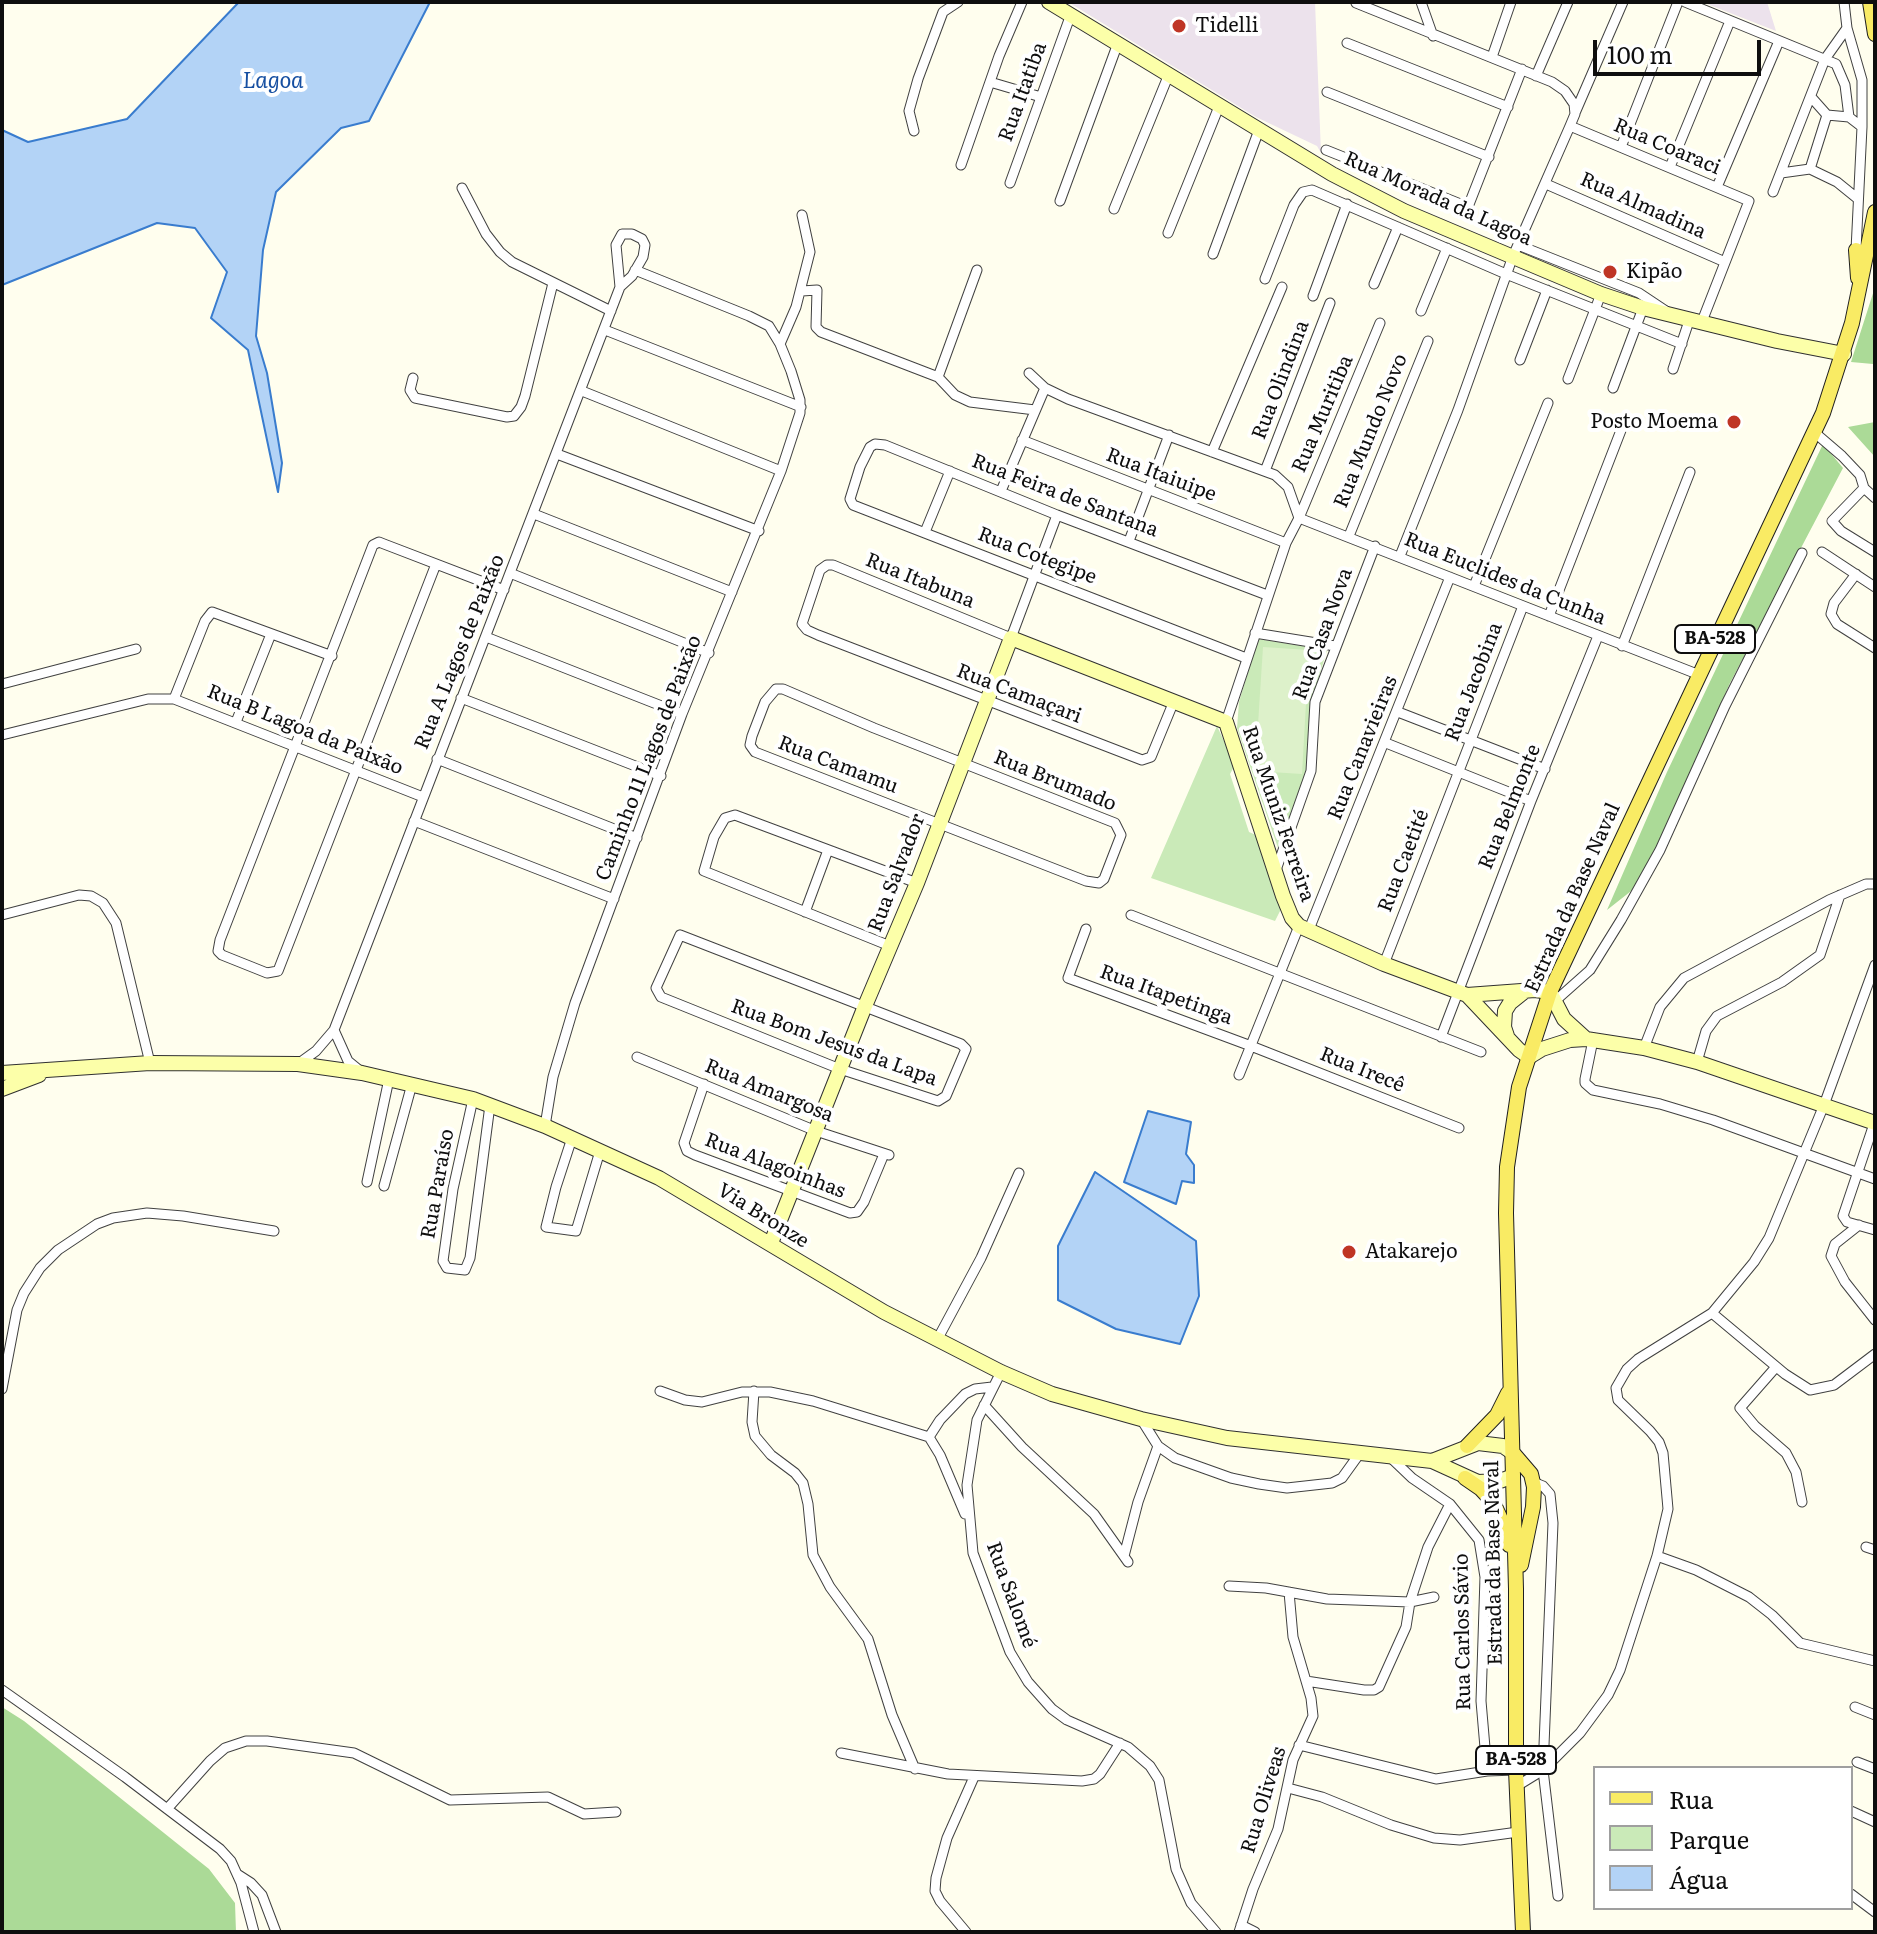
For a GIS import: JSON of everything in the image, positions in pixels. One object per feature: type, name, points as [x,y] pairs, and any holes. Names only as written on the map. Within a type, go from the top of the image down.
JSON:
[{"type":"main road","points":[[1870,2],[1875,34]]},
{"type":"main road","name":"Estrada da Base Naval","points":[[1523,1932],[1516,1770],[1516,1589],[1507,1167],[1519,1087],[1552,997],[1697,674],[1814,432],[1844,354],[1875,212]]},
{"type":"main road","points":[[1856,250],[1859,294]]},
{"type":"main road","points":[[1467,1446],[1497,1415],[1510,1388]]},
{"type":"main road","points":[[1513,1453],[1531,1474],[1533,1482],[1533,1507],[1516,1589]]},
{"type":"main road","points":[[1465,1478],[1487,1494],[1500,1514],[1516,1589]]},
{"type":"street","points":[[914,131],[909,111],[922,68],[943,12],[958,2]]},
{"type":"street","points":[[961,165],[1022,2]]},
{"type":"street","name":"Rua Morada da Lagoa","points":[[1049,2],[1259,130],[1380,199],[1516,251],[1601,294],[1695,322],[1844,354]]},
{"type":"street","points":[[1421,2],[1433,36]]},
{"type":"street","points":[[1492,57],[1511,2]]},
{"type":"street","points":[[1536,76],[1568,2]]},
{"type":"street","points":[[1400,556],[1458,410],[1506,274],[1623,2]]},
{"type":"street","points":[[1621,147],[1678,2]]},
{"type":"street","points":[[1685,2],[1836,64],[1842,76],[1849,117]]},
{"type":"street","points":[[1844,2],[1847,28],[1862,80],[1856,250]]},
{"type":"street","points":[[1356,3],[1536,76],[1565,91],[1574,104],[1575,114]]},
{"type":"street","name":"Rua Itatiba","points":[[1010,183],[1071,14]]},
{"type":"street","points":[[1670,167],[1730,21]]},
{"type":"street","points":[[1773,192],[1825,59],[1847,28]]},
{"type":"street","points":[[1717,187],[1779,41]]},
{"type":"street","points":[[1060,201],[1118,43]]},
{"type":"street","points":[[1347,43],[1508,107]]},
{"type":"street","points":[[1326,150],[1467,210],[1522,69]]},
{"type":"street","points":[[1114,209],[1169,74]]},
{"type":"street","points":[[990,82],[1041,97]]},
{"type":"street","points":[[1327,92],[1489,157]]},
{"type":"street","points":[[1811,97],[1827,115],[1849,117],[1862,127]]},
{"type":"street","points":[[1168,233],[1220,104]]},
{"type":"street","points":[[1810,169],[1827,115]]},
{"type":"street","name":"Rua Coaraci","points":[[1570,126],[1749,201]]},
{"type":"street","points":[[1213,254],[1259,130]]},
{"type":"street","points":[[1781,173],[1810,169],[1837,182],[1858,199]]},
{"type":"street","name":"Rua Almadina","points":[[1546,184],[1725,262]]},
{"type":"street","points":[[462,188],[486,234],[512,262],[611,311]]},
{"type":"street","name":"Rua Morada da Lagoa","points":[[1265,279],[1294,205],[1309,189],[1506,274],[1682,344]]},
{"type":"street","name":"Rua Almadina","points":[[1673,369],[1682,344],[1725,262],[1749,201]]},
{"type":"street","points":[[1313,296],[1347,204]]},
{"type":"street","points":[[780,344],[786,336],[802,291],[811,249],[802,215]]},
{"type":"street","points":[[1374,284],[1398,227]]},
{"type":"street","name":"Rua A Lagos de Paixão","points":[[298,1064],[316,1051],[334,1030],[620,287],[643,257],[645,245],[635,235],[622,234],[616,245],[620,287]]},
{"type":"street","points":[[1421,311],[1447,248]]},
{"type":"street","points":[[1516,251],[1639,293],[1672,316]]},
{"type":"street","points":[[635,270],[759,320],[773,331],[801,407]]},
{"type":"street","points":[[938,377],[977,270]]},
{"type":"street","points":[[413,378],[410,390],[415,398],[514,416],[525,396],[553,283]]},
{"type":"street","points":[[1212,452],[1282,287]]},
{"type":"street","points":[[802,291],[817,290],[816,327],[819,331],[938,377],[955,395],[970,402],[1035,410]]},
{"type":"street","points":[[1520,360],[1547,290]]},
{"type":"street","points":[[1568,379],[1601,294]]},
{"type":"street","name":"Rua Olindina","points":[[1265,471],[1330,303]]},
{"type":"street","points":[[1613,388],[1643,308]]},
{"type":"street","name":"Rua Muritiba","points":[[1299,518],[1380,323]]},
{"type":"street","points":[[605,330],[801,407]]},
{"type":"street","name":"Rua Mundo Novo","points":[[1349,536],[1428,341]]},
{"type":"street","points":[[1029,373],[1045,388],[1068,399],[1275,475],[1288,487],[1299,518]]},
{"type":"street","points":[[1001,491],[1045,388]]},
{"type":"street","points":[[582,391],[781,471]]},
{"type":"street","points":[[1474,586],[1548,403]]},
{"type":"street","name":"Caminho 11 Lagos de Paixão","points":[[545,1126],[549,1096],[575,1003],[682,714],[759,531],[801,407]]},
{"type":"street","points":[[1549,616],[1625,420]]},
{"type":"street","points":[[1814,432],[1827,440],[1852,466],[1860,475],[1864,488],[1875,498]]},
{"type":"street","points":[[1129,541],[1169,435]]},
{"type":"street","name":"Rua Itaiuipe","points":[[1022,440],[1286,543]]},
{"type":"street","name":"Rua Feira de Santana","points":[[860,467],[870,447],[880,444],[1267,595]]},
{"type":"street","points":[[557,454],[759,531]]},
{"type":"street","name":"Rua Cotegipe","points":[[860,467],[851,503],[1246,658]]},
{"type":"street","points":[[925,532],[950,471]]},
{"type":"street","points":[[1622,646],[1690,472]]},
{"type":"street","points":[[1864,488],[1832,521],[1841,531],[1875,552]]},
{"type":"street","points":[[534,514],[732,592]]},
{"type":"street","name":"Rua Salvador","points":[[771,1243],[917,883],[1057,515]]},
{"type":"street","name":"Rua Euclides da Cunha","points":[[1299,518],[1697,674]]},
{"type":"street","name":"Rua Muniz Ferreira","points":[[1299,518],[1286,543],[1267,595],[1226,722],[1287,908],[1304,929],[1384,964],[1462,993],[1525,991],[1552,997]]},
{"type":"street","points":[[436,564],[281,965],[274,973],[222,955],[218,951],[220,940],[373,545],[379,542],[504,590]]},
{"type":"street","name":"Rua Casa Nova","points":[[1275,873],[1310,778],[1315,702],[1375,546]]},
{"type":"street","points":[[1822,552],[1875,587]]},
{"type":"street","points":[[1589,1040],[1564,1019],[1552,997],[1590,970],[1621,920],[1660,850],[1725,706],[1802,553]]},
{"type":"street","name":"Rua Itabuna","points":[[818,574],[827,565],[838,567],[1011,638]]},
{"type":"street","points":[[510,573],[709,653]]},
{"type":"street","name":"Rua Camaçari","points":[[818,574],[802,624],[807,630],[1142,760],[1151,757],[1174,701]]},
{"type":"street","points":[[1856,574],[1834,603],[1831,614],[1837,624],[1875,648]]},
{"type":"street","name":"Rua Canavieiras","points":[[1239,1075],[1281,974],[1386,743],[1450,577]]},
{"type":"street","name":"Rua Jacobina","points":[[1458,772],[1523,606]]},
{"type":"street","points":[[2,735],[148,699],[174,699],[205,621],[209,613],[216,611],[332,656]]},
{"type":"street","points":[[1255,633],[1335,646]]},
{"type":"street","points":[[236,722],[271,634]]},
{"type":"street","name":"Rua Belmonte","points":[[1441,1037],[1462,993],[1531,801],[1598,636]]},
{"type":"street","points":[[486,637],[682,714]]},
{"type":"street","name":"Rua Muniz Ferreira","points":[[1011,638],[1226,722]]},
{"type":"street","points":[[2,684],[136,649]]},
{"type":"street","name":"Rua Camamu","points":[[938,823],[755,752],[750,742],[756,724],[771,692],[779,688],[961,762]]},
{"type":"street","points":[[461,698],[661,776]]},
{"type":"street","name":"Rua B Lagoa da Paixão","points":[[174,699],[423,797]]},
{"type":"street","points":[[1398,712],[1545,769]]},
{"type":"street","points":[[1386,743],[1531,801]]},
{"type":"street","points":[[437,759],[637,838]]},
{"type":"street","name":"Rua Brumado","points":[[938,823],[1086,881],[1099,883],[1107,874],[1121,831],[1115,823],[961,762]]},
{"type":"street","name":"Rua Caetité","points":[[1384,964],[1458,772]]},
{"type":"street","points":[[890,946],[704,871],[721,823],[735,815],[917,883]]},
{"type":"street","points":[[414,821],[614,899]]},
{"type":"street","points":[[805,912],[828,850]]},
{"type":"street","points":[[1644,1048],[1660,1007],[1684,978],[1840,895],[1866,884],[1875,884]]},
{"type":"street","points":[[2,903],[3,914],[79,895],[91,896],[103,903],[116,923],[150,1063]]},
{"type":"street","points":[[1697,1062],[1706,1031],[1717,1016],[1782,982],[1820,955],[1840,895]]},
{"type":"street","points":[[1131,915],[1481,1052]]},
{"type":"street","name":"Rua Itapetinga","points":[[1086,929],[1068,978],[1251,1046]]},
{"type":"street","name":"Rua Bom Jesus da Lapa","points":[[680,935],[961,1044],[966,1049],[941,1101],[840,1069],[661,997],[656,988],[680,935]]},
{"type":"street","points":[[1517,1786],[1543,1770],[1580,1733],[1608,1695],[1620,1670],[1657,1556],[1668,1509],[1663,1453],[1650,1431],[1618,1400],[1616,1388],[1627,1369],[1638,1359],[1712,1313],[1736,1286],[1769,1238],[1824,1105],[1875,965]]},
{"type":"street","points":[[1512,1043],[1504,1027],[1505,1011],[1525,991]]},
{"type":"street","name":"Rua Muniz Ferreira","points":[[1462,993],[1529,1057]]},
{"type":"street","points":[[334,1030],[348,1061],[362,1073]]},
{"type":"street","points":[[1589,1040],[1585,1079],[1589,1088],[1670,1107],[1804,1151],[1875,1179]]},
{"type":"street","points":[[1529,1057],[1555,1043],[1589,1040],[1644,1048],[1697,1062],[1875,1122],[1843,1216],[1845,1221],[1875,1230]]},
{"type":"street","name":"Rua Irecê","points":[[1251,1046],[1459,1128]]},
{"type":"street","name":"Rua Amargosa","points":[[637,1057],[816,1131],[886,1154]]},
{"type":"street","name":"Via Bronze","points":[[2,1073],[150,1063],[298,1064],[362,1073],[473,1099],[545,1126],[659,1178],[872,1305],[1001,1372],[1052,1394],[1141,1419],[1227,1438],[1432,1461],[1465,1478],[1485,1483],[1513,1476]]},
{"type":"street","points":[[2,1089],[59,1069]]},
{"type":"street","points":[[367,1182],[389,1079]]},
{"type":"street","points":[[384,1186],[412,1084]]},
{"type":"street","name":"Rua Alagoinhas","points":[[704,1084],[685,1137],[684,1147],[687,1151],[838,1210],[857,1212],[886,1154]]},
{"type":"street","name":"Rua Paraíso","points":[[473,1099],[455,1177],[443,1261],[444,1266],[454,1269],[466,1270],[472,1248],[490,1105]]},
{"type":"street","points":[[572,1138],[546,1224],[548,1228],[571,1233],[577,1229],[600,1151]]},
{"type":"street","points":[[937,1340],[981,1258],[1019,1173]]},
{"type":"street","points":[[2,1389],[17,1310],[24,1293],[40,1268],[78,1234],[113,1218],[147,1213],[274,1231]]},
{"type":"street","points":[[1859,1225],[1835,1244],[1831,1256],[1845,1282],[1875,1320]]},
{"type":"street","points":[[1712,1313],[1804,1388],[1819,1390],[1834,1385],[1875,1354]]},
{"type":"street","points":[[1776,1367],[1742,1405],[1741,1412],[1786,1453],[1796,1472],[1802,1502]]},
{"type":"street","name":"Rua Salomé","points":[[1001,1372],[977,1420],[968,1468],[968,1521],[973,1553],[1010,1652],[1028,1682],[1052,1709],[1067,1720],[1120,1743],[1141,1756],[1159,1780],[1176,1869],[1191,1903],[1216,1932]]},
{"type":"street","points":[[660,1391],[702,1402],[754,1391],[813,1401],[929,1437],[940,1420],[965,1394],[992,1387]]},
{"type":"street","points":[[754,1391],[752,1422],[755,1436],[803,1483],[813,1555],[830,1587],[868,1639],[892,1715],[915,1769]]},
{"type":"street","points":[[984,1405],[1022,1447],[1094,1514],[1126,1559],[1138,1502],[1158,1446]]},
{"type":"street","points":[[1141,1419],[1158,1446],[1175,1458],[1231,1478],[1287,1488],[1318,1487],[1338,1481],[1360,1453]]},
{"type":"street","name":"Rua Salomé","points":[[929,1437],[968,1521]]},
{"type":"street","name":"Via Bronze","points":[[1432,1461],[1467,1446],[1491,1443],[1513,1453]]},
{"type":"street","name":"Rua Carlos Sávio","points":[[1389,1456],[1412,1478],[1450,1504],[1475,1532],[1484,1562],[1481,1701],[1487,1771]]},
{"type":"street","points":[[1533,1482],[1543,1486],[1550,1494],[1553,1523],[1543,1770],[1558,1896]]},
{"type":"street","points":[[1306,1681],[1376,1689],[1404,1634],[1418,1574],[1436,1528],[1450,1504]]},
{"type":"street","points":[[1657,1556],[1696,1570],[1749,1597],[1800,1643],[1875,1661]]},
{"type":"street","points":[[1229,1586],[1257,1587],[1327,1599],[1410,1602],[1434,1597]]},
{"type":"street","name":"Rua Oliveas","points":[[1240,1928],[1278,1829],[1299,1745],[1313,1716],[1311,1698],[1293,1637],[1289,1592]]},
{"type":"street","points":[[2,1690],[220,1849],[237,1874],[248,1902],[254,1932]]},
{"type":"street","points":[[1855,1707],[1875,1715]]},
{"type":"street","points":[[167,1809],[225,1748],[256,1741],[354,1753],[450,1800],[541,1796],[552,1798],[584,1814],[616,1812]]},
{"type":"street","points":[[841,1753],[915,1769],[974,1777],[1089,1780],[1100,1774],[1120,1743]]},
{"type":"street","points":[[1299,1745],[1427,1778],[1516,1770]]},
{"type":"street","points":[[1857,1762],[1875,1769]]},
{"type":"street","points":[[966,1932],[935,1891],[947,1838],[974,1777]]},
{"type":"street","points":[[1288,1788],[1322,1797],[1391,1825],[1434,1838],[1460,1840],[1518,1832]]},
{"type":"street","points":[[1853,1812],[1875,1822]]},
{"type":"street","points":[[237,1874],[262,1895],[276,1932]]},
{"type":"street","points":[[1853,1896],[1875,1912]]},
{"type":"street","points":[[1240,1928],[1255,1932]]},
{"type":"shaded area","points":[[1068,2],[1315,2],[1321,153],[1317,146],[1256,117]]},
{"type":"shaded area","points":[[1702,2],[1767,2],[1776,31]]},
{"type":"green space","points":[[1875,287],[1875,362],[1851,362]]},
{"type":"green space","points":[[1875,422],[1875,457],[1848,427]]},
{"type":"green space","points":[[1823,444],[1843,468],[1730,683],[1640,884],[1607,910],[1667,772]]},
{"type":"green space","points":[[1258,639],[1327,650],[1312,700],[1306,775],[1278,848],[1237,728],[1239,702]]},
{"type":"green space","points":[[1263,647],[1309,650],[1302,774],[1255,771]]},
{"type":"green space","points":[[1217,726],[1235,765],[1230,774],[1249,832],[1258,836],[1281,909],[1275,921],[1151,878]]},
{"type":"green space","points":[[2,1707],[24,1721],[209,1869],[235,1903],[236,1932],[2,1932]]},
{"type":"water","name":"Lagoa","points":[[239,2],[430,2],[369,121],[341,128],[276,192],[263,250],[256,336],[267,373],[282,463],[278,492],[248,350],[211,318],[227,272],[195,228],[157,223],[2,285],[2,130],[28,142],[127,119]]},
{"type":"water","points":[[1148,1111],[1191,1122],[1186,1154],[1194,1165],[1194,1183],[1182,1181],[1176,1204],[1124,1182]]},
{"type":"water","points":[[1095,1172],[1196,1241],[1199,1296],[1180,1344],[1116,1329],[1058,1300],[1058,1246]]},
{"type":"place","name":"Tidelli","points":[[1179,26]]},
{"type":"place","name":"Kipão","points":[[1610,272]]},
{"type":"place","name":"Posto Moema","points":[[1734,422]]},
{"type":"place","name":"Atakarejo","points":[[1349,1252]]}]
